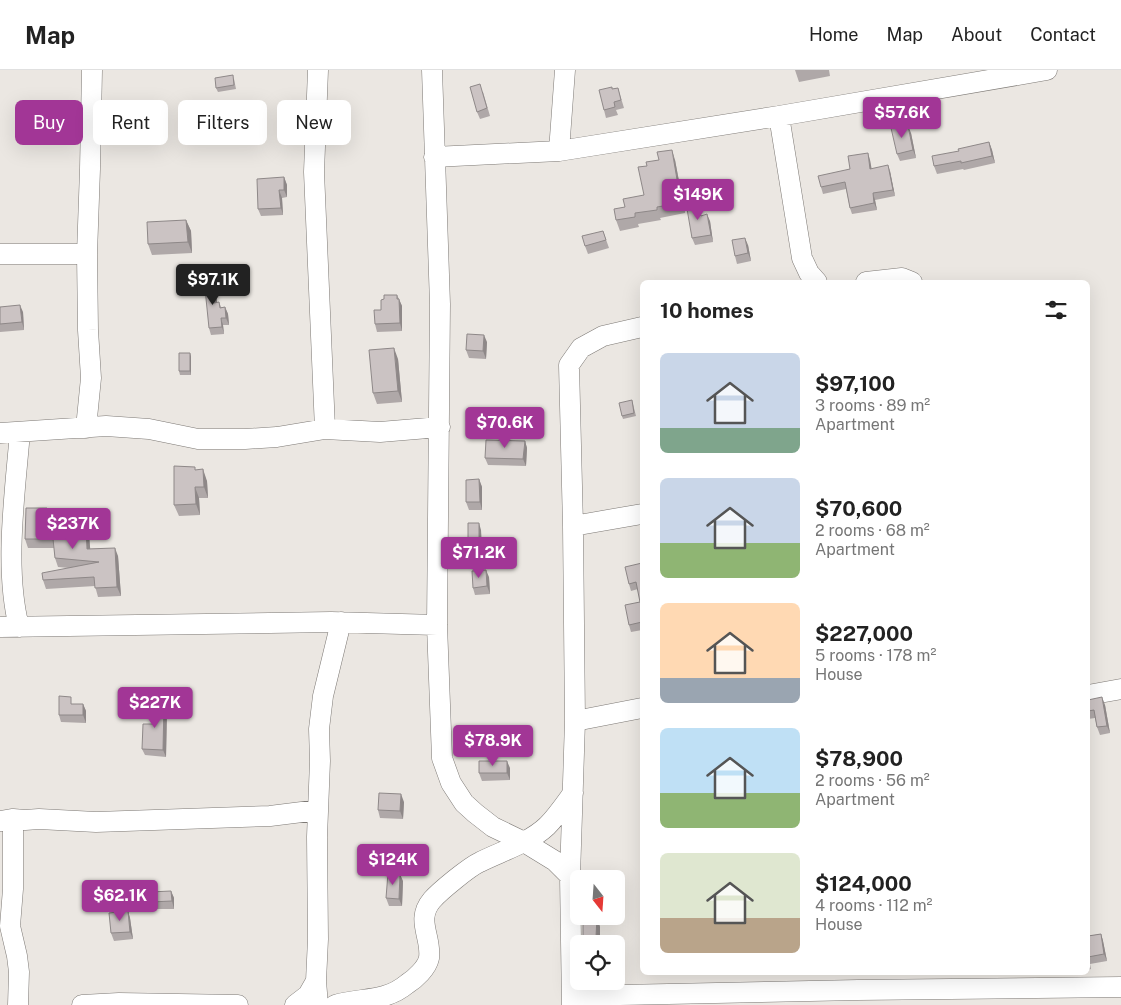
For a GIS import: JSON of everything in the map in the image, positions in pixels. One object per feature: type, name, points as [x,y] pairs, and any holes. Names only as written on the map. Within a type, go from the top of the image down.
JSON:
[{"type":"street","points":[[86,428],[91,378],[87,254],[92,70]]},
{"type":"street","points":[[318,70],[314,172],[325,428]]},
{"type":"street","points":[[432,70],[440,304],[437,625],[442,758],[451,783],[464,802],[475,813],[494,827],[524,842],[555,861],[570,876]]},
{"type":"street","points":[[559,152],[565,70]]},
{"type":"street","points":[[434,157],[559,152],[1047,70]]},
{"type":"street","points":[[780,116],[802,258],[809,273],[815,280]]},
{"type":"street","points":[[0,254],[87,254]]},
{"type":"street","points":[[884,280],[902,278],[907,280]]},
{"type":"street","points":[[570,870],[575,721],[569,365],[581,348],[603,336],[640,327]]},
{"type":"street","points":[[437,625],[341,622],[10,627],[14,608],[10,433],[106,426],[149,430],[198,439],[245,439],[277,437],[325,428],[380,432],[440,427]]},
{"type":"street","points":[[573,526],[640,514]]},
{"type":"street","points":[[318,1005],[316,982],[319,729],[323,696],[341,622]]},
{"type":"street","points":[[1090,695],[1121,690]]},
{"type":"street","points":[[575,721],[640,708]]},
{"type":"street","points":[[335,1005],[382,998],[397,992],[407,984],[421,971],[429,960],[429,946],[424,916],[432,900],[478,863],[524,842],[546,827],[572,793]]},
{"type":"street","points":[[18,1005],[17,956],[10,926],[13,890],[6,820],[39,819],[96,822],[270,816],[318,810]]},
{"type":"street","points":[[571,925],[572,1000],[857,981],[1055,980],[1121,987]]},
{"type":"street","points":[[295,1005],[308,995],[316,982]]},
{"type":"street","points":[[82,1005],[119,1003],[238,1005]]},
{"type":"building","points":[[233,75],[234,85],[216,88],[215,78]]},
{"type":"building","points":[[480,84],[487,108],[477,112],[470,87]]},
{"type":"building","points":[[612,87],[612,89],[618,88],[621,100],[614,102],[615,107],[604,110],[599,90]]},
{"type":"building","points":[[908,126],[913,150],[897,154],[891,128]]},
{"type":"building","points":[[989,142],[992,156],[961,163],[961,161],[934,166],[932,156],[959,151],[958,149]]},
{"type":"building","points":[[672,150],[681,203],[657,207],[657,210],[635,213],[635,217],[616,220],[614,209],[625,207],[623,199],[644,195],[638,167],[647,166],[646,162],[659,160],[657,152]]},
{"type":"building","points":[[868,153],[870,169],[888,165],[893,190],[873,193],[874,203],[850,208],[845,182],[821,187],[818,176],[850,169],[848,156]]},
{"type":"building","points":[[284,177],[284,190],[279,190],[281,208],[258,209],[257,179]]},
{"type":"building","points":[[696,200],[701,216],[707,214],[711,235],[692,238],[686,203]]},
{"type":"building","points":[[186,220],[188,242],[148,244],[147,222]]},
{"type":"building","points":[[603,231],[606,240],[585,246],[582,236]]},
{"type":"building","points":[[745,238],[748,253],[735,256],[732,240]]},
{"type":"building","points":[[204,279],[215,279],[214,303],[219,302],[220,308],[225,307],[226,318],[221,318],[222,327],[209,328]]},
{"type":"building","points":[[384,295],[397,295],[397,299],[399,299],[400,323],[375,324],[374,310],[381,310],[381,300],[384,299]]},
{"type":"building","points":[[20,305],[22,322],[0,324],[0,307]]},
{"type":"building","points":[[467,334],[484,335],[483,351],[466,350]]},
{"type":"building","points":[[394,348],[398,391],[373,393],[369,350]]},
{"type":"building","points":[[179,353],[190,353],[190,371],[179,371]]},
{"type":"building","points":[[632,400],[634,413],[622,416],[619,403]]},
{"type":"building","points":[[486,440],[525,441],[523,459],[485,458]]},
{"type":"building","points":[[174,466],[195,467],[195,470],[203,469],[204,487],[195,487],[196,504],[174,505]]},
{"type":"building","points":[[479,479],[480,502],[466,502],[466,480]]},
{"type":"building","points":[[26,508],[47,508],[48,526],[86,526],[87,549],[115,548],[117,587],[95,588],[94,577],[43,580],[42,573],[99,562],[55,558],[53,539],[25,539]]},
{"type":"building","points":[[468,523],[479,523],[479,547],[468,548]]},
{"type":"building","points":[[640,563],[640,602],[636,582],[629,584],[625,567]]},
{"type":"building","points":[[486,570],[487,586],[473,588],[472,571]]},
{"type":"building","points":[[640,602],[640,622],[629,625],[625,605]]},
{"type":"building","points":[[59,696],[71,697],[71,704],[83,704],[83,715],[59,715]]},
{"type":"building","points":[[1102,697],[1107,726],[1097,727],[1094,710],[1090,711],[1090,700]]},
{"type":"building","points":[[163,700],[163,750],[142,749],[143,724],[154,724],[152,701]]},
{"type":"building","points":[[479,761],[507,761],[507,773],[479,773]]},
{"type":"building","points":[[379,793],[401,794],[400,811],[378,810]]},
{"type":"building","points":[[388,873],[400,874],[399,899],[386,898]]},
{"type":"building","points":[[171,891],[172,901],[151,902],[150,892]]},
{"type":"building","points":[[128,911],[130,932],[111,933],[109,913]]},
{"type":"building","points":[[583,925],[597,925],[596,935],[583,935]]},
{"type":"building","points":[[1101,934],[1104,954],[1090,957],[1090,936]]}]
